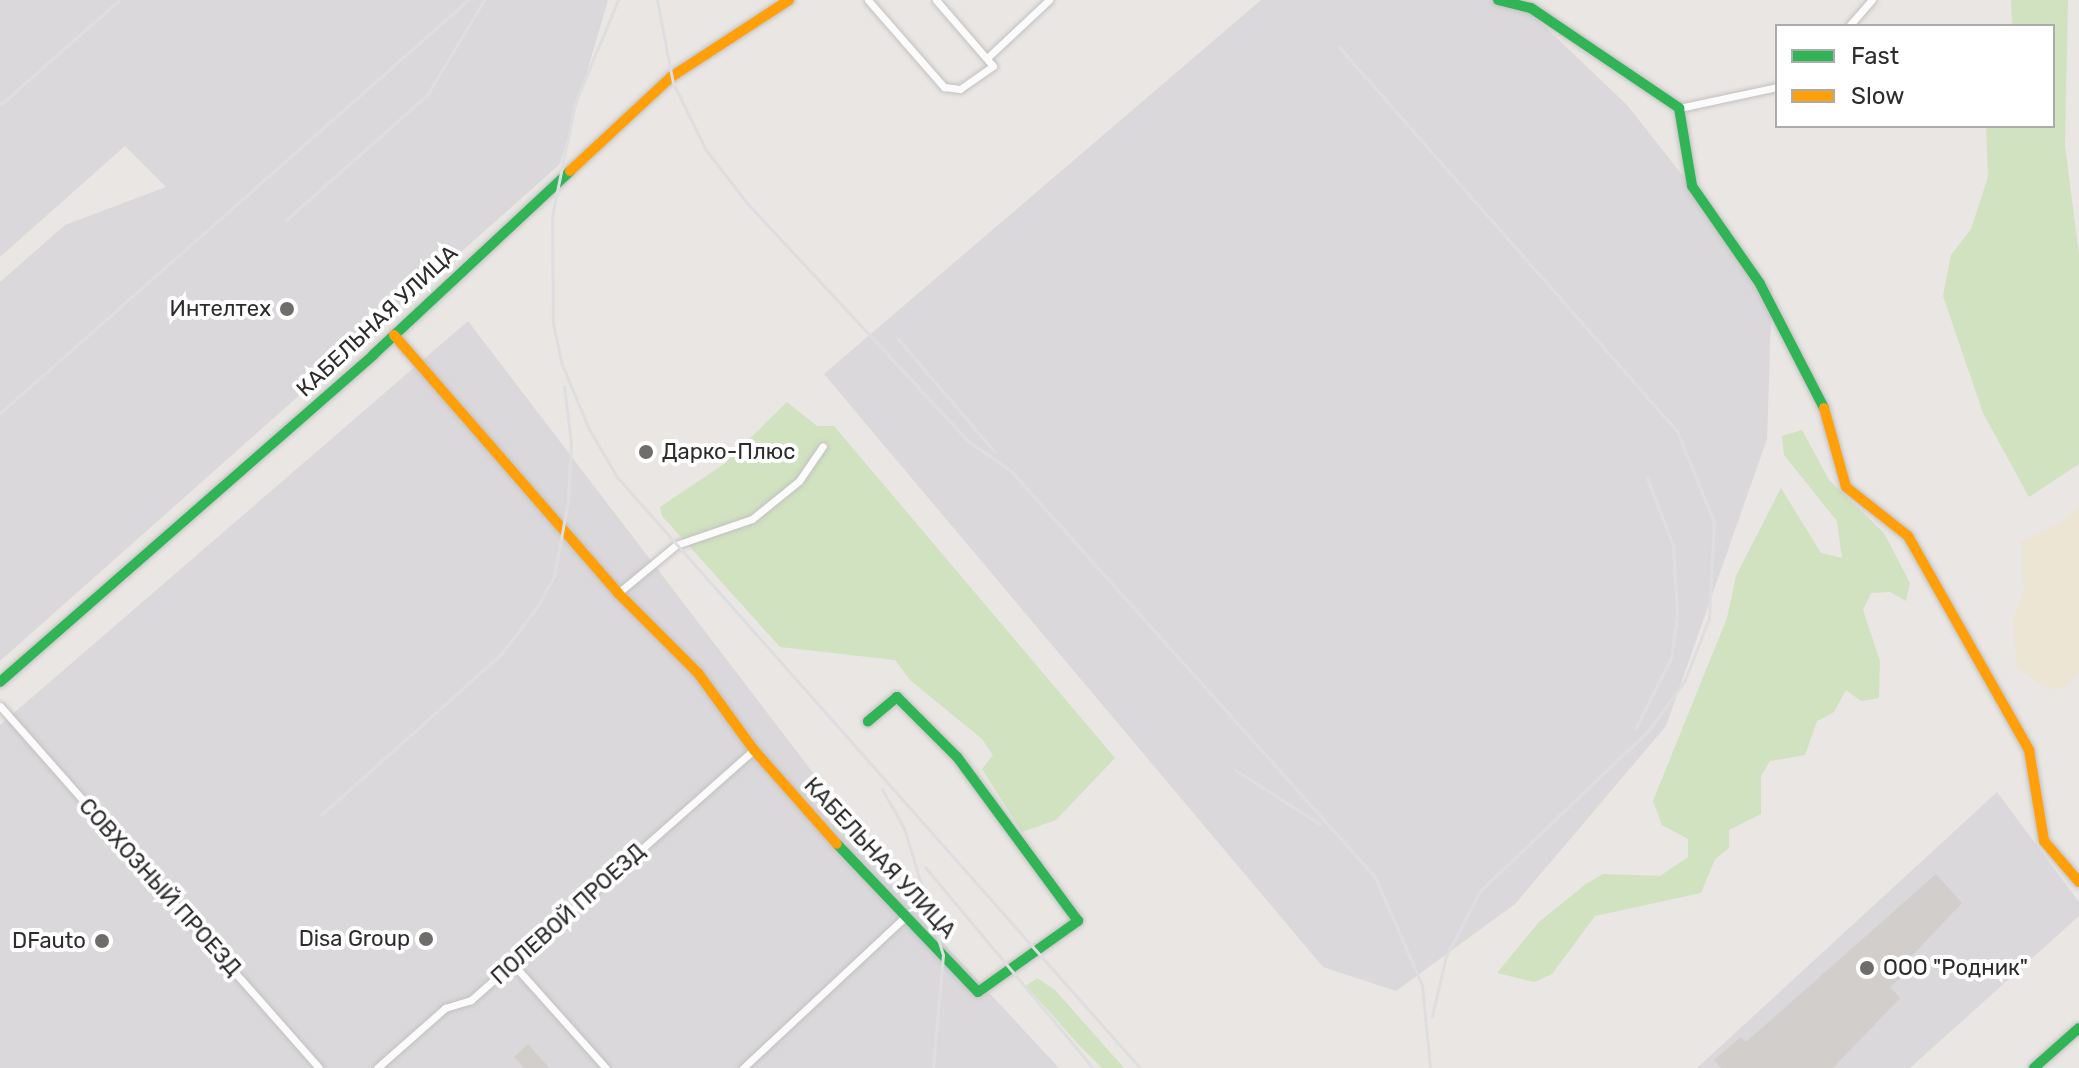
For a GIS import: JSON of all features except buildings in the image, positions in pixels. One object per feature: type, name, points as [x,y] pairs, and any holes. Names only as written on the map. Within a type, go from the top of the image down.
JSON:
[{"type":"street","name":"КАБЕЛЬНАЯ УЛИЦА","points":[[0,682],[394,335],[671,77],[789,0]]},
{"type":"street","points":[[868,0],[947,89],[965,87],[993,66],[936,0]]},
{"type":"street","points":[[987,58],[1049,0]]},
{"type":"street","points":[[1498,0],[1531,8],[1679,108],[1775,87]]},
{"type":"street","points":[[1851,24],[1872,0]]},
{"type":"street","points":[[1679,108],[1692,186],[1760,284],[1820,394],[1846,487],[1908,536],[2029,750],[2044,841],[2079,882]]},
{"type":"street","name":"КАБЕЛЬНАЯ УЛИЦА","points":[[394,335],[618,593],[698,673],[754,750],[903,919],[978,992],[1078,921],[957,757],[897,697],[868,721]]},
{"type":"street","points":[[618,593],[676,545],[752,519],[799,481],[823,446]]},
{"type":"street","name":"СОВХОЗНЫЙ ПРОЕЗД","points":[[0,706],[319,1068]]},
{"type":"street","name":"ПОЛЕВОЙ ПРОЕЗД","points":[[377,1068],[445,1008],[471,1000],[754,750]]},
{"type":"street","points":[[743,1068],[903,919]]},
{"type":"street","points":[[512,963],[606,1068]]},
{"type":"street","points":[[2034,1068],[2079,1028]]},
{"type":"shaded area","points":[[0,0],[608,0],[560,164],[0,661],[0,282],[65,225],[166,187],[125,146],[0,257]]},
{"type":"shaded area","points":[[1261,0],[1517,0],[1627,105],[1772,289],[1767,439],[1666,726],[1515,904],[1396,991],[1323,967],[824,374]]},
{"type":"shaded area","points":[[468,321],[943,943],[1059,1068],[0,1068],[0,725]]},
{"type":"shaded area","points":[[1997,792],[2079,902],[2079,916],[1910,1068],[1697,1068]]},
{"type":"green space","points":[[2011,0],[2068,0],[2065,145],[2079,255],[2079,464],[2029,497],[1983,413],[1943,296],[1951,255],[1971,229],[1988,177],[1986,128],[2055,128],[2055,24],[2012,24]]},
{"type":"green space","points":[[787,402],[817,426],[834,426],[1115,758],[1056,820],[1022,832],[982,769],[993,755],[982,739],[910,680],[895,660],[780,647],[662,516],[660,507],[724,464]]},
{"type":"green space","points":[[1802,430],[1829,480],[1884,533],[1910,583],[1906,601],[1890,592],[1871,593],[1863,610],[1880,661],[1879,698],[1861,701],[1846,690],[1834,712],[1817,721],[1805,755],[1770,761],[1761,776],[1761,814],[1729,830],[1729,848],[1715,859],[1701,893],[1595,916],[1552,974],[1534,982],[1497,973],[1539,922],[1586,884],[1603,874],[1660,876],[1688,857],[1688,839],[1662,825],[1653,801],[1727,618],[1736,576],[1781,488],[1821,553],[1842,558],[1837,521],[1784,455],[1782,436]]},
{"type":"green space","points":[[1037,978],[1055,990],[1124,1068],[1102,1068],[1080,1046],[1026,986]]},
{"type":"sand","points":[[2079,506],[2079,674],[2065,688],[2046,689],[2017,668],[2013,619],[2024,591],[2021,542],[2063,522]]},
{"type":"railway","points":[[0,105],[119,0]]},
{"type":"railway","points":[[0,413],[468,0]]},
{"type":"railway","points":[[285,221],[427,95],[484,0]]},
{"type":"railway","points":[[618,0],[575,103],[552,216],[553,323],[561,362],[588,427],[617,477],[1140,1068]]},
{"type":"railway","points":[[657,0],[673,83],[706,150],[747,203],[968,441],[1011,471],[1375,877],[1422,985],[1430,1068]]},
{"type":"railway","points":[[1339,47],[1677,431],[1714,522],[1709,618],[1685,680],[1649,730],[1480,891],[1446,956],[1432,1016]]},
{"type":"railway","points":[[898,339],[995,452]]},
{"type":"railway","points":[[321,815],[501,654],[537,607],[554,576],[568,501],[571,443],[564,386]]},
{"type":"railway","points":[[1635,729],[1671,658],[1677,616],[1673,545],[1647,478]]},
{"type":"railway","points":[[1235,770],[1320,824]]},
{"type":"railway","points":[[882,789],[904,828],[943,955],[933,1068]]},
{"type":"railway","points":[[925,867],[1093,1068]]},
{"type":"traffic: fast","points":[[1498,0],[1531,8],[1679,108],[1692,186],[1760,284],[1824,408]]},
{"type":"traffic: fast","points":[[0,682],[373,355],[570,171]]},
{"type":"traffic: fast","points":[[837,844],[978,992],[1078,921],[957,757],[897,697],[868,721]]},
{"type":"traffic: fast","points":[[2034,1068],[2079,1028]]},
{"type":"traffic: slow","points":[[570,171],[671,77],[789,0]]},
{"type":"traffic: slow","points":[[394,335],[618,593],[698,673],[754,750],[837,844]]},
{"type":"traffic: slow","points":[[1824,408],[1846,487],[1908,536],[2029,750],[2044,841],[2079,882]]},
{"type":"place","name":"Интелтех","points":[[287,309]]},
{"type":"place","name":"Дарко-Плюс","points":[[646,452]]},
{"type":"place","name":"Disa Group","points":[[426,939]]},
{"type":"place","name":"DFauto","points":[[102,941]]},
{"type":"place","name":"ООО \"Родник\"","points":[[1867,968]]}]
